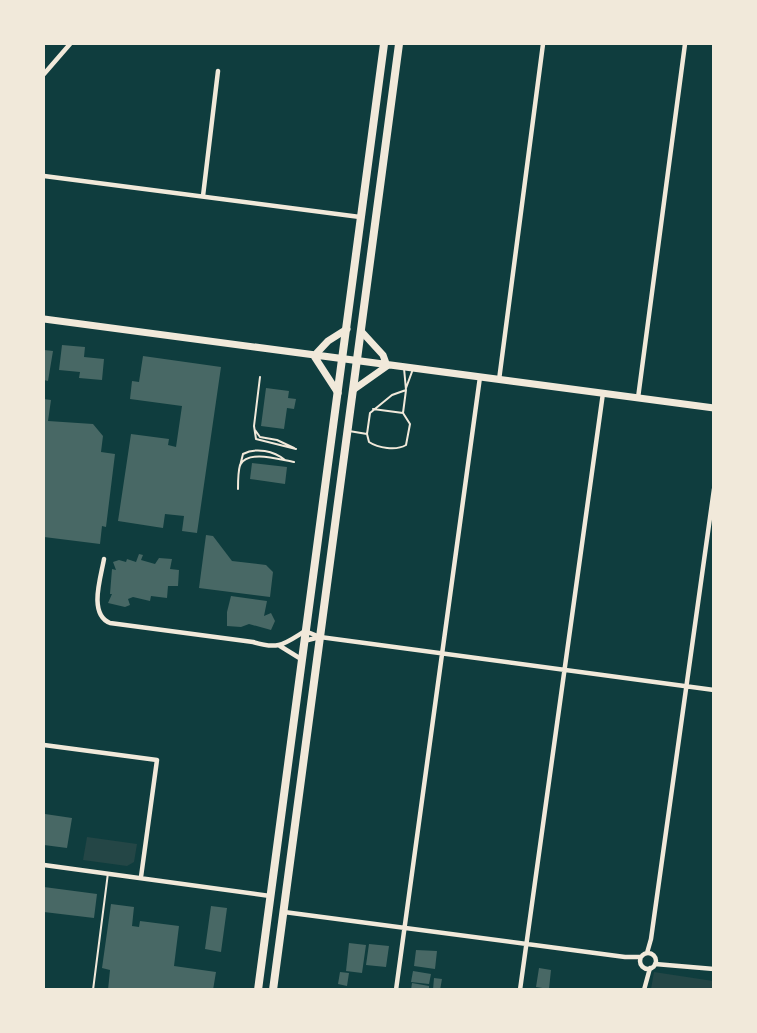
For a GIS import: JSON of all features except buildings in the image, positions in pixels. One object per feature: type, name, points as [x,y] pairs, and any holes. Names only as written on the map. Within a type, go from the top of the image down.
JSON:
[{"type":"main road","points":[[258,990],[384,44]]},
{"type":"main road","points":[[273,990],[399,44]]},
{"type":"main road","points":[[44,319],[714,408]]},
{"type":"main road","points":[[314,356],[328,341],[347,329]]},
{"type":"main road","points":[[361,330],[383,355],[387,366]]},
{"type":"main road","points":[[314,356],[338,393]]},
{"type":"main road","points":[[353,390],[387,366]]},
{"type":"street","points":[[44,74],[70,44]]},
{"type":"street","points":[[499,380],[543,44]]},
{"type":"street","points":[[638,398],[685,44]]},
{"type":"street","points":[[203,196],[218,71]]},
{"type":"street","points":[[44,176],[360,218]]},
{"type":"street","points":[[396,990],[480,377]]},
{"type":"street","points":[[520,990],[603,393]]},
{"type":"street","points":[[644,988],[652,957],[651,939],[714,489]]},
{"type":"street","points":[[104,559],[97,610],[104,620],[279,646],[301,659]]},
{"type":"street","points":[[279,646],[305,631],[320,637],[714,690]]},
{"type":"street","points":[[304,641],[320,637]]},
{"type":"street","points":[[44,745],[158,760],[141,877]]},
{"type":"street","points":[[44,865],[270,896]]},
{"type":"street","points":[[284,912],[625,957],[642,962],[650,968]]},
{"type":"street","points":[[642,962],[652,957],[672,964],[714,969]]},
{"type":"street","points":[[642,962],[644,988]]},
{"type":"lane","points":[[404,368],[406,390]]},
{"type":"lane","points":[[406,390],[392,395],[373,409],[367,434],[372,444],[403,448],[408,442],[410,424],[403,413],[406,390],[413,369]]},
{"type":"lane","points":[[254,426],[260,437],[277,440],[296,449],[262,443],[256,439],[254,426],[260,377]]},
{"type":"lane","points":[[373,409],[403,413]]},
{"type":"lane","points":[[348,431],[367,434]]},
{"type":"lane","points":[[238,489],[243,454],[251,451],[278,454],[286,460]]},
{"type":"lane","points":[[240,466],[253,456],[294,462]]},
{"type":"lane","points":[[93,990],[108,873]]},
{"type":"shaded area","points":[[87,837],[137,844],[134,862],[127,866],[83,860]]},
{"type":"shaded area","points":[[654,972],[713,981],[713,989],[651,989]]}]
